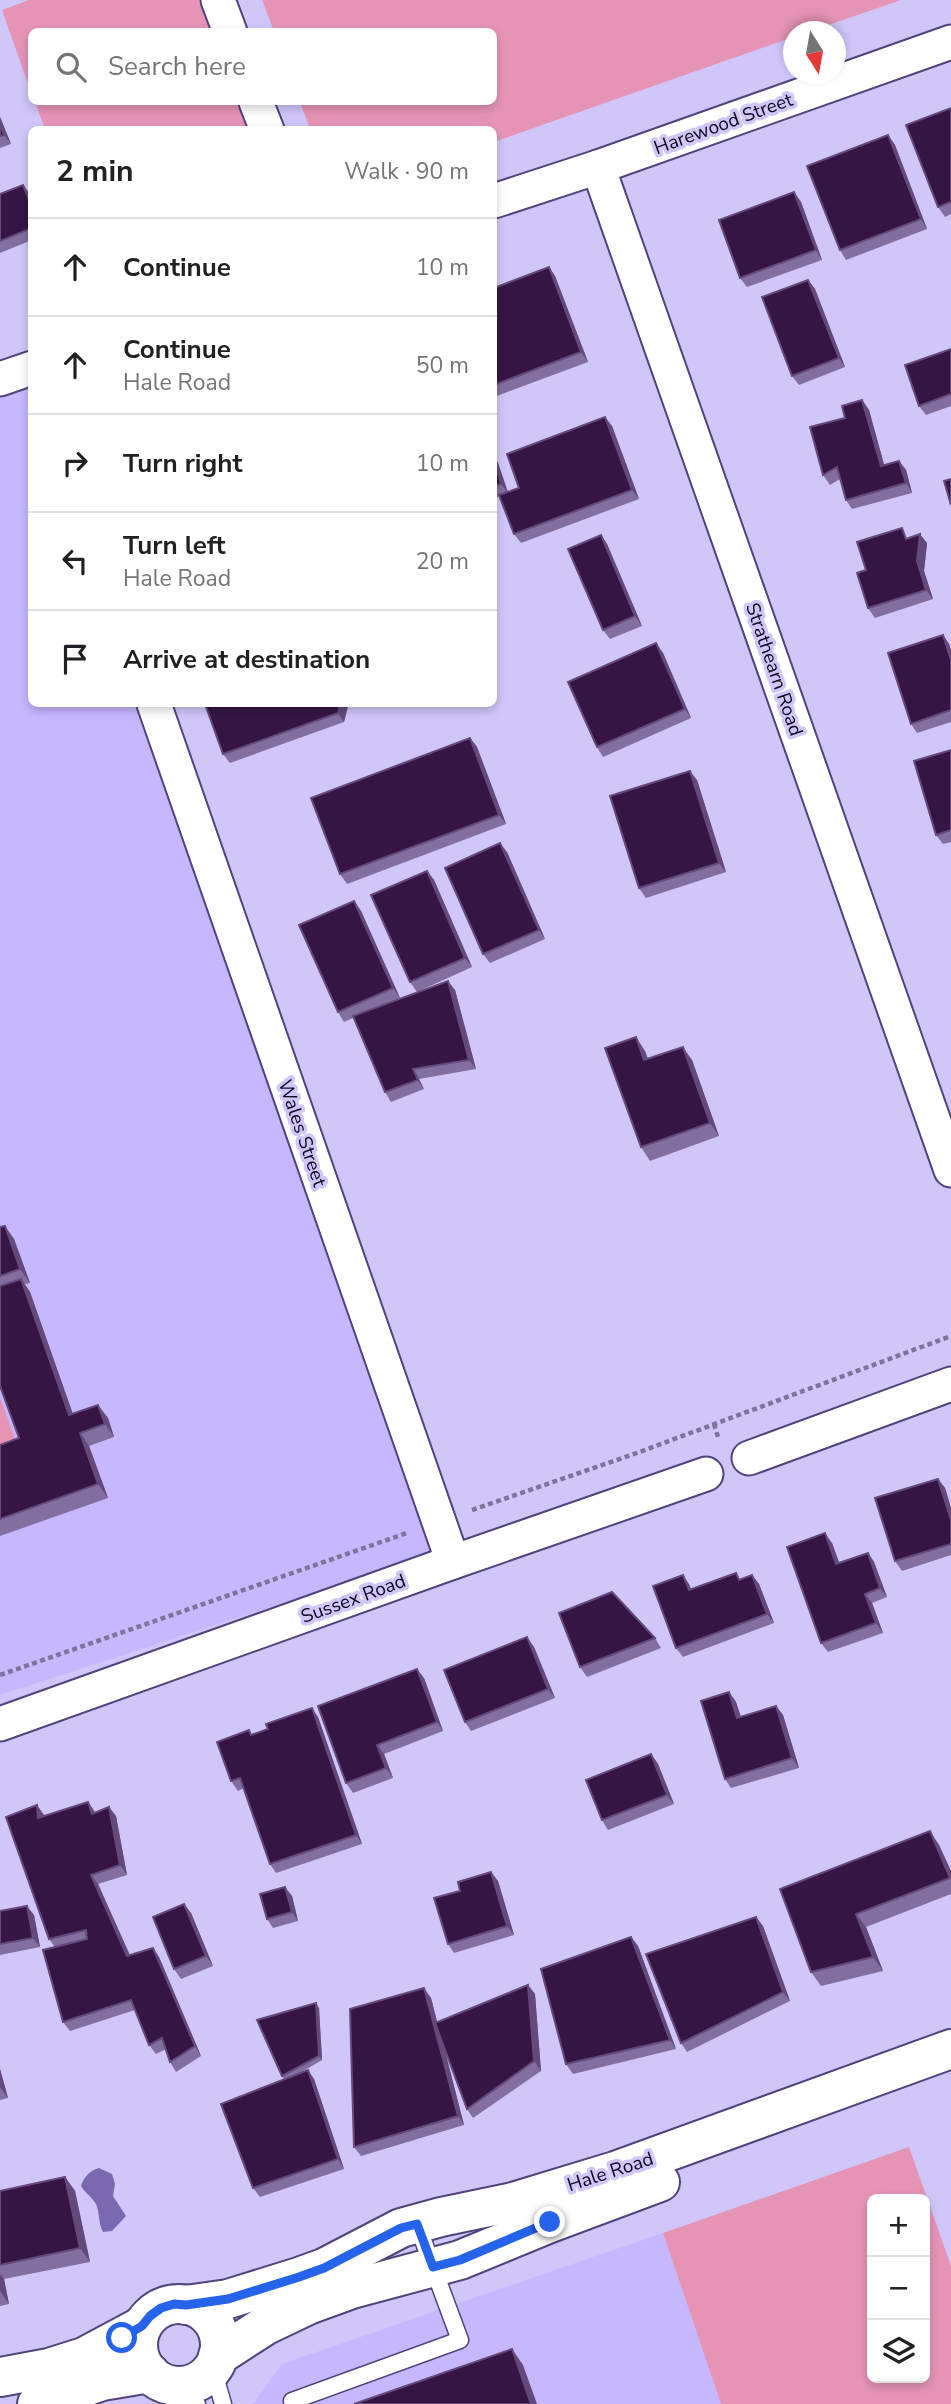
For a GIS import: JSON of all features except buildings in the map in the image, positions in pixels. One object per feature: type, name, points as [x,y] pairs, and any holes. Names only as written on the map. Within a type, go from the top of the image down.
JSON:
[{"type":"main road","name":"Hale Road","points":[[186,2305],[228,2299],[299,2277],[324,2268],[401,2228],[513,2202],[615,2171],[951,2049]]},
{"type":"main road","name":"Hale Road","points":[[37,2404],[102,2381],[197,2382],[266,2325],[308,2305],[352,2289],[460,2260],[550,2222],[951,2075]]},
{"type":"main road","points":[[174,2304],[186,2305],[200,2310],[210,2318],[220,2343],[197,2382],[143,2365],[138,2352],[142,2326],[161,2308],[174,2304]]},
{"type":"main road","points":[[0,2377],[49,2368],[85,2357],[142,2326]]},
{"type":"street","points":[[218,0],[228,28]]},
{"type":"street","name":"Harewood Street","points":[[497,200],[951,42]]},
{"type":"street","points":[[257,105],[265,126]]},
{"type":"street","name":"Strathearn Road","points":[[598,167],[951,1170]]},
{"type":"street","points":[[0,379],[28,369]]},
{"type":"street","name":"Wales Street","points":[[155,707],[453,1562]]},
{"type":"street","points":[[750,1458],[951,1384]]},
{"type":"street","name":"Sussex Road","points":[[0,1724],[706,1474]]},
{"type":"lane","points":[[293,2404],[292,2401],[460,2340],[417,2224]]},
{"type":"path","points":[[0,1675],[634,1454],[951,1336]]},
{"type":"shaded area","points":[[29,0],[218,0],[229,28],[28,28],[28,84],[2,10]]},
{"type":"shaded area","points":[[262,0],[901,0],[840,21],[783,21],[783,41],[497,141],[497,126],[309,126],[301,105],[497,105],[497,28],[273,28]]},
{"type":"shaded area","points":[[36,105],[257,105],[266,126],[44,126]]},
{"type":"shaded area","points":[[28,369],[28,707],[153,707],[442,1551],[0,1695],[0,379]]},
{"type":"shaded area","points":[[0,1397],[17,1444],[0,1450]]},
{"type":"shaded area","points":[[909,2147],[926,2194],[867,2194],[867,2383],[930,2383],[930,2206],[951,2266],[951,2404],[721,2404],[663,2233]]},
{"type":"shaded area","points":[[99,2168],[112,2174],[115,2184],[113,2196],[126,2216],[112,2231],[103,2232],[96,2204],[81,2186],[87,2175]]},
{"type":"shaded area","points":[[663,2233],[721,2404],[251,2404],[282,2364]]},
{"type":"route","points":[[122,2338],[142,2326],[161,2308],[174,2304],[186,2305],[228,2299],[299,2277],[324,2268],[401,2228],[417,2224],[433,2267],[460,2260],[550,2222]]}]
